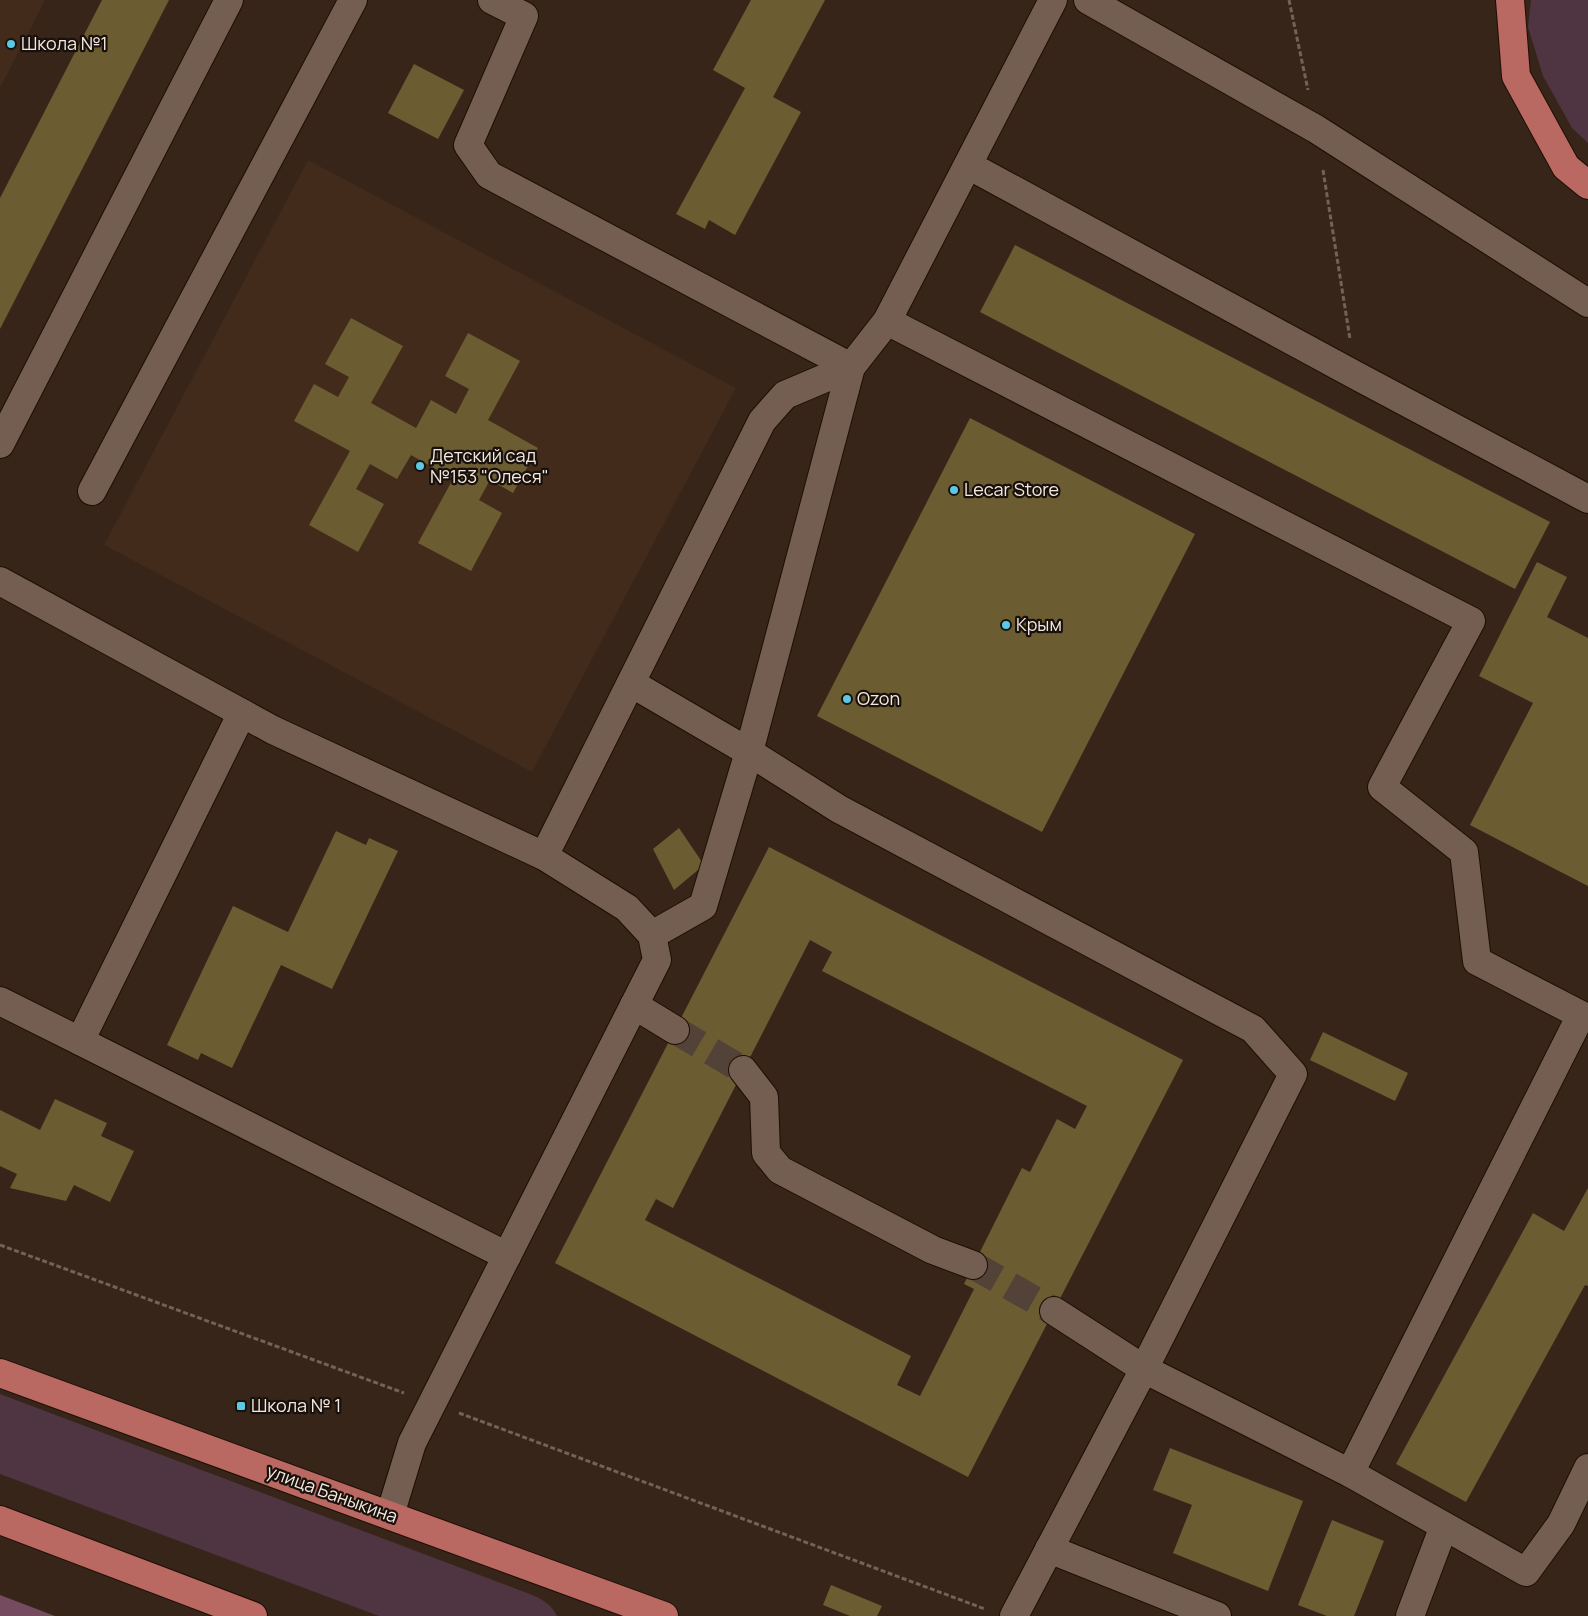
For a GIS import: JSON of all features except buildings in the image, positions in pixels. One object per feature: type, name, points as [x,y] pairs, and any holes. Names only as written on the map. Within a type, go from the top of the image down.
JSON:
[{"type":"main road","points":[[1510,0],[1516,76],[1566,167],[1588,185]]},
{"type":"main road","name":"улица Баныкина","points":[[0,1373],[390,1515],[619,1608],[664,1616]]},
{"type":"main road","points":[[0,1520],[215,1608],[253,1616]]},
{"type":"lane","points":[[0,444],[229,0]]},
{"type":"lane","points":[[92,492],[353,0]]},
{"type":"lane","points":[[492,0],[529,8],[468,145],[489,175],[851,367]]},
{"type":"lane","points":[[652,935],[703,906],[749,752],[851,367],[887,321],[1054,0]]},
{"type":"lane","points":[[1088,0],[1316,129],[1588,303]]},
{"type":"lane","points":[[968,164],[1357,376],[1588,499]]},
{"type":"lane","points":[[887,321],[1470,621],[1382,786],[1464,852],[1477,961],[1581,1015],[1350,1473]]},
{"type":"lane","points":[[544,856],[762,421],[785,395],[851,367]]},
{"type":"lane","points":[[0,581],[273,730],[544,856],[627,908],[652,935],[657,960],[412,1443],[390,1515]]},
{"type":"lane","points":[[631,683],[749,752],[839,809],[1253,1029],[1293,1074],[1144,1369],[1014,1616]]},
{"type":"lane","points":[[80,1041],[242,713]]},
{"type":"lane","points":[[0,1001],[507,1256]]},
{"type":"lane","points":[[634,1005],[675,1030]]},
{"type":"lane","points":[[744,1070],[764,1098],[766,1153],[780,1170],[933,1250],[973,1265]]},
{"type":"lane","points":[[1054,1310],[1144,1369],[1350,1473],[1526,1572],[1561,1524],[1588,1468]]},
{"type":"lane","points":[[1410,1616],[1444,1526]]},
{"type":"lane","points":[[1049,1549],[1217,1616]]},
{"type":"path","points":[[1289,0],[1316,129],[1357,376]]},
{"type":"path","points":[[0,1245],[986,1609]]},
{"type":"shaded area","name":"Школа №1","points":[[0,0],[45,0],[0,88]]},
{"type":"shaded area","points":[[1531,0],[1588,0],[1588,143],[1572,128],[1543,76],[1528,27]]},
{"type":"shaded area","name":"Детский сад №153 \"Олеся\"","points":[[308,160],[736,388],[532,772],[104,545]]},
{"type":"shaded area","points":[[0,1394],[530,1594],[546,1602],[557,1616],[379,1616],[0,1474]]},
{"type":"shaded area","points":[[0,1595],[55,1616],[0,1616]]},
{"type":"tunnel","points":[[675,1030],[743,1070]]},
{"type":"tunnel","points":[[973,1265],[1054,1311]]},
{"type":"place","name":"Школа №1","points":[[11,44]]},
{"type":"place","name":"Детский сад №153 \"Олеся\"","points":[[420,466]]},
{"type":"place","name":"Lecar Store","points":[[954,490]]},
{"type":"place","name":"Крым","points":[[1006,625]]},
{"type":"place","name":"Ozon","points":[[847,699]]},
{"type":"place","name":"Школа № 1","points":[[241,1406]]}]
